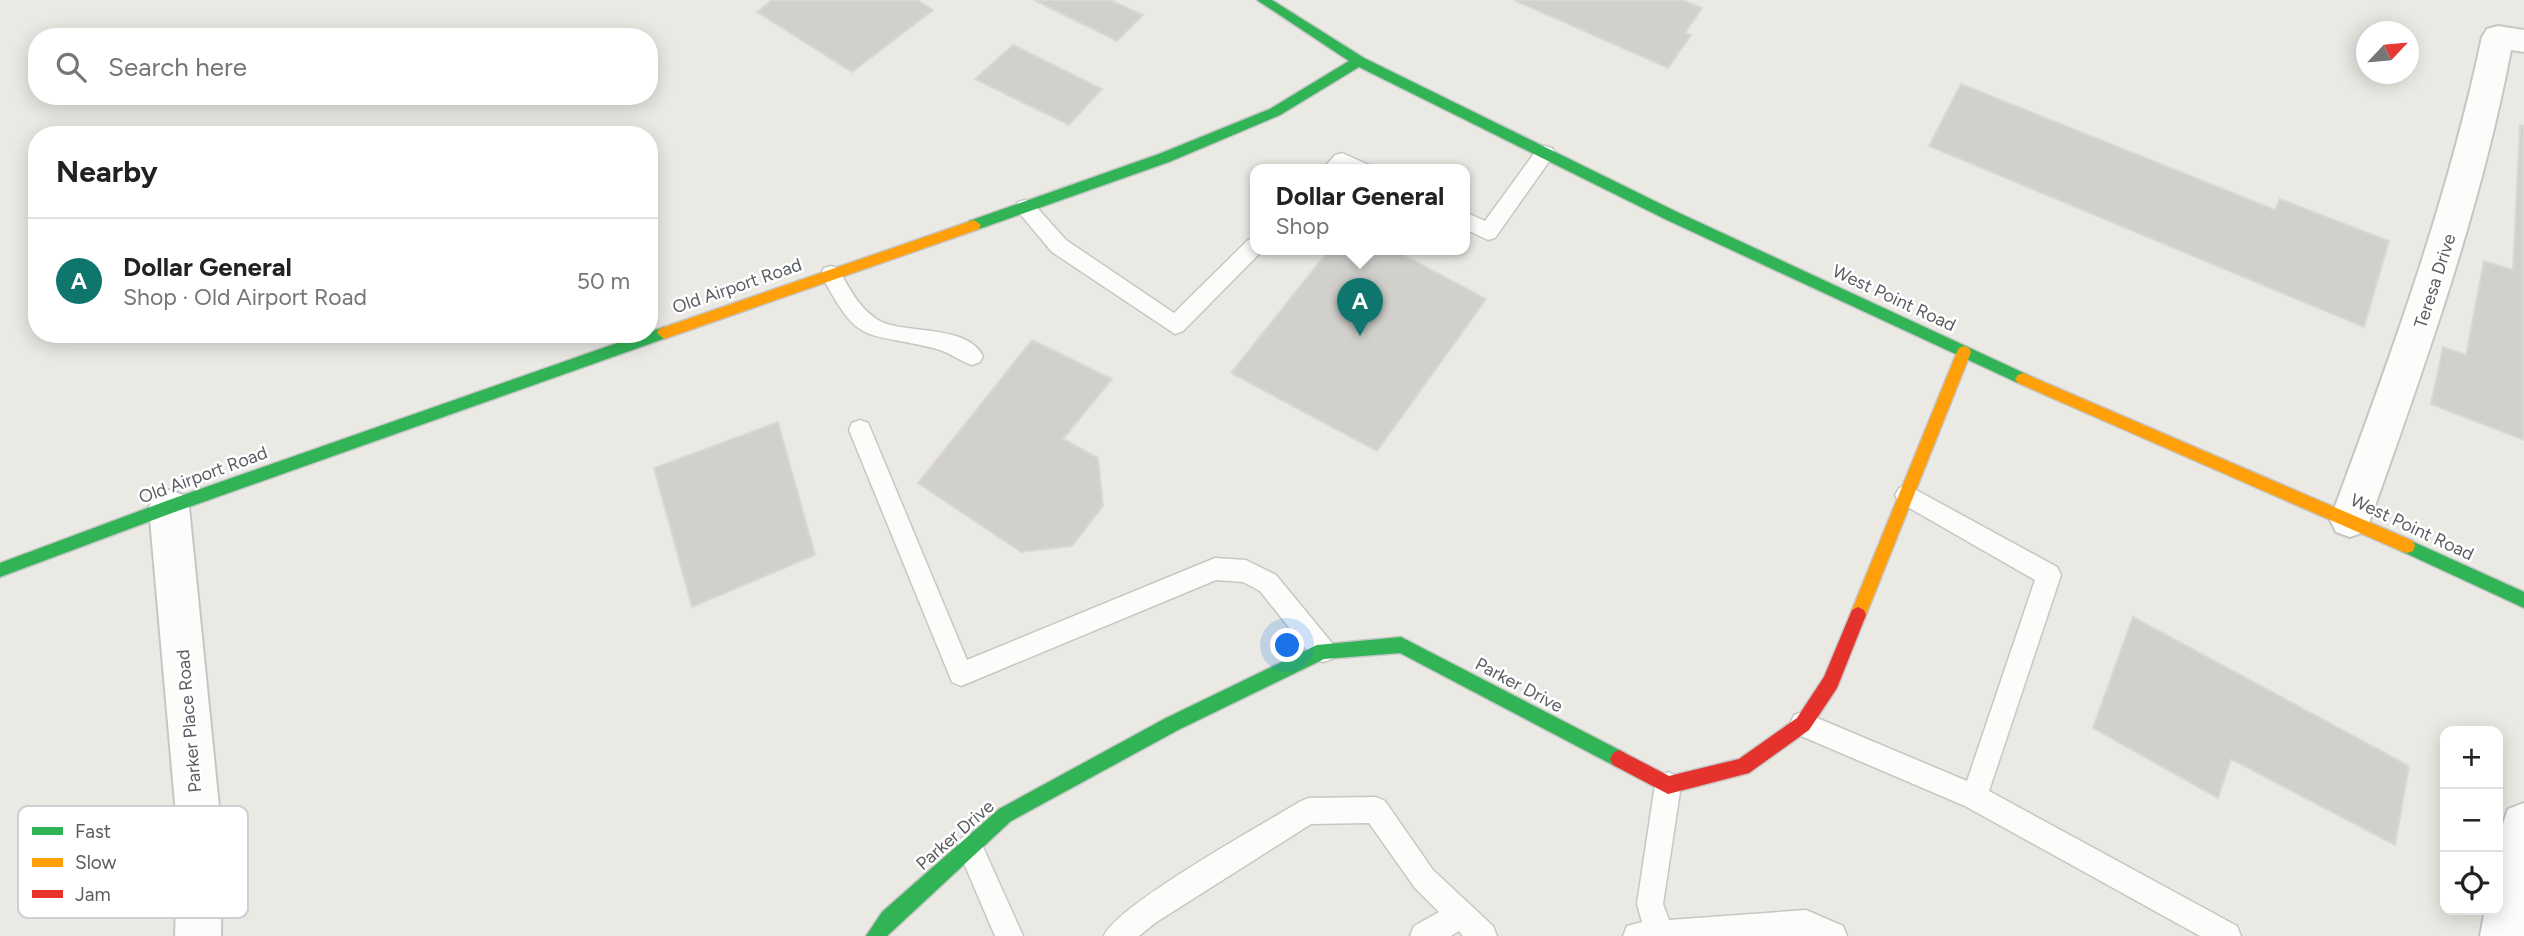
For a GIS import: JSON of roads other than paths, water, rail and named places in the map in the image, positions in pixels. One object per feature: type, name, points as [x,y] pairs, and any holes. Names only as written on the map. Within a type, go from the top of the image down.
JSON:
[{"type":"street","name":"West Point Road","points":[[1264,0],[1359,61],[1545,153],[2080,406],[2350,520],[2524,600]]},
{"type":"street","name":"Teresa Drive","points":[[2350,520],[2441,268],[2483,121],[2511,39]]},
{"type":"street","name":"Old Airport Road","points":[[658,335],[1164,158],[1275,112],[1359,61]]},
{"type":"street","name":"Old Airport Road","points":[[0,570],[169,507],[635,343]]},
{"type":"street","points":[[1668,786],[1743,767],[1803,724],[1831,682],[1964,352]]},
{"type":"street","name":"Parker Place Road","points":[[169,507],[197,806]]},
{"type":"street","name":"Parker Drive","points":[[875,936],[889,919],[1005,815],[1172,724],[1323,651],[1401,645],[1668,786]]},
{"type":"street","points":[[2503,936],[2524,825]]},
{"type":"street","name":"Parker Place Road","points":[[198,918],[198,936]]},
{"type":"lane","points":[[1470,223],[1488,232],[1545,153]]},
{"type":"lane","points":[[1025,208],[1059,246],[1175,326],[1250,251]]},
{"type":"lane","points":[[831,274],[851,310],[874,329],[944,341],[972,356]]},
{"type":"lane","points":[[860,430],[961,674],[1215,569],[1246,571],[1268,583],[1323,651]]},
{"type":"lane","points":[[1907,495],[2049,575],[1974,797]]},
{"type":"lane","points":[[1803,724],[1974,797],[2227,936]]},
{"type":"lane","points":[[1668,786],[1650,904],[1652,935],[1806,924],[1833,936]]},
{"type":"lane","points":[[1118,936],[1146,913],[1308,811],[1376,810],[1424,879],[1483,936]]},
{"type":"lane","points":[[970,847],[1009,936]]},
{"type":"lane","points":[[1424,936],[1461,915]]},
{"type":"place","name":"Dollar General","points":[[1360,336]]}]
